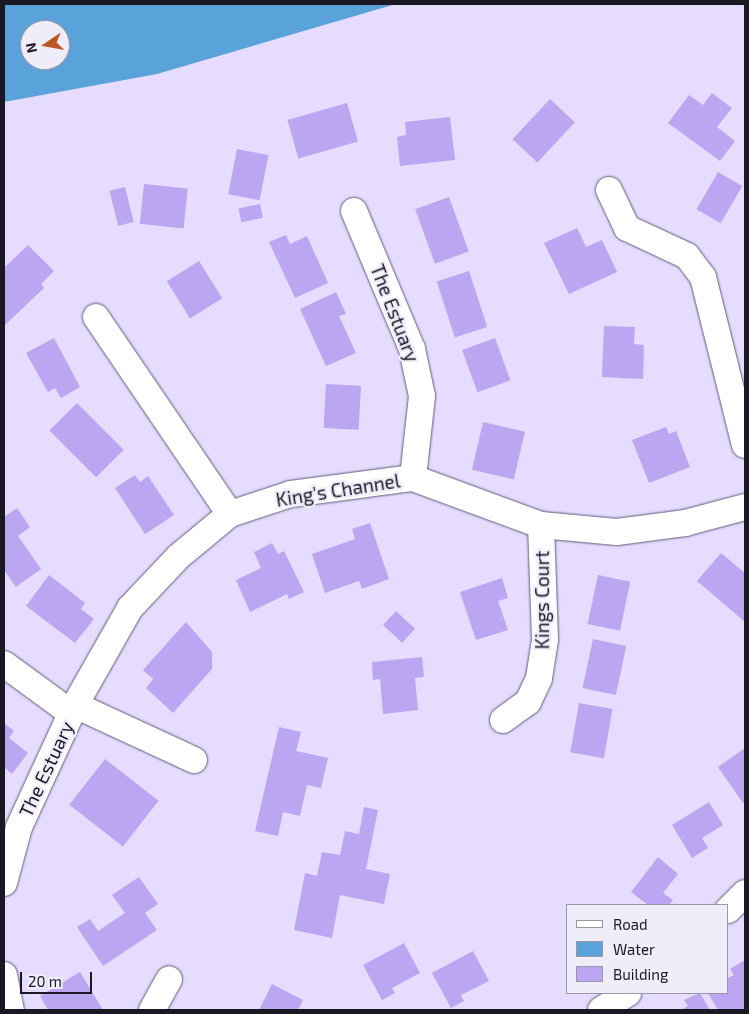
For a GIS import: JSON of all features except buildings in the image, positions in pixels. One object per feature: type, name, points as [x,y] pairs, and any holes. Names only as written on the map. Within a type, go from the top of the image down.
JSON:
[{"type":"street","points":[[609,190],[627,228],[687,256],[703,277],[745,445]]},
{"type":"street","name":"The Estuary","points":[[354,211],[412,349],[422,396],[414,478]]},
{"type":"street","points":[[96,317],[230,514]]},
{"type":"street","name":"King's Channel","points":[[73,709],[130,608],[178,557],[230,514],[291,494],[414,478],[541,525],[617,532],[684,523],[745,507]]},
{"type":"street","name":"Kings Court","points":[[503,720],[528,702],[539,678],[545,639],[541,525]]},
{"type":"street","name":"The Estuary","points":[[4,664],[73,709],[194,760]]},
{"type":"street","name":"The Estuary","points":[[4,883],[19,827],[73,709]]},
{"type":"street","points":[[729,909],[745,893]]},
{"type":"street","points":[[4,975],[11,1010]]},
{"type":"street","points":[[152,1010],[170,979]]},
{"type":"street","points":[[601,1010],[626,994]]},
{"type":"water","points":[[4,4],[396,4],[157,74],[4,102]]}]
